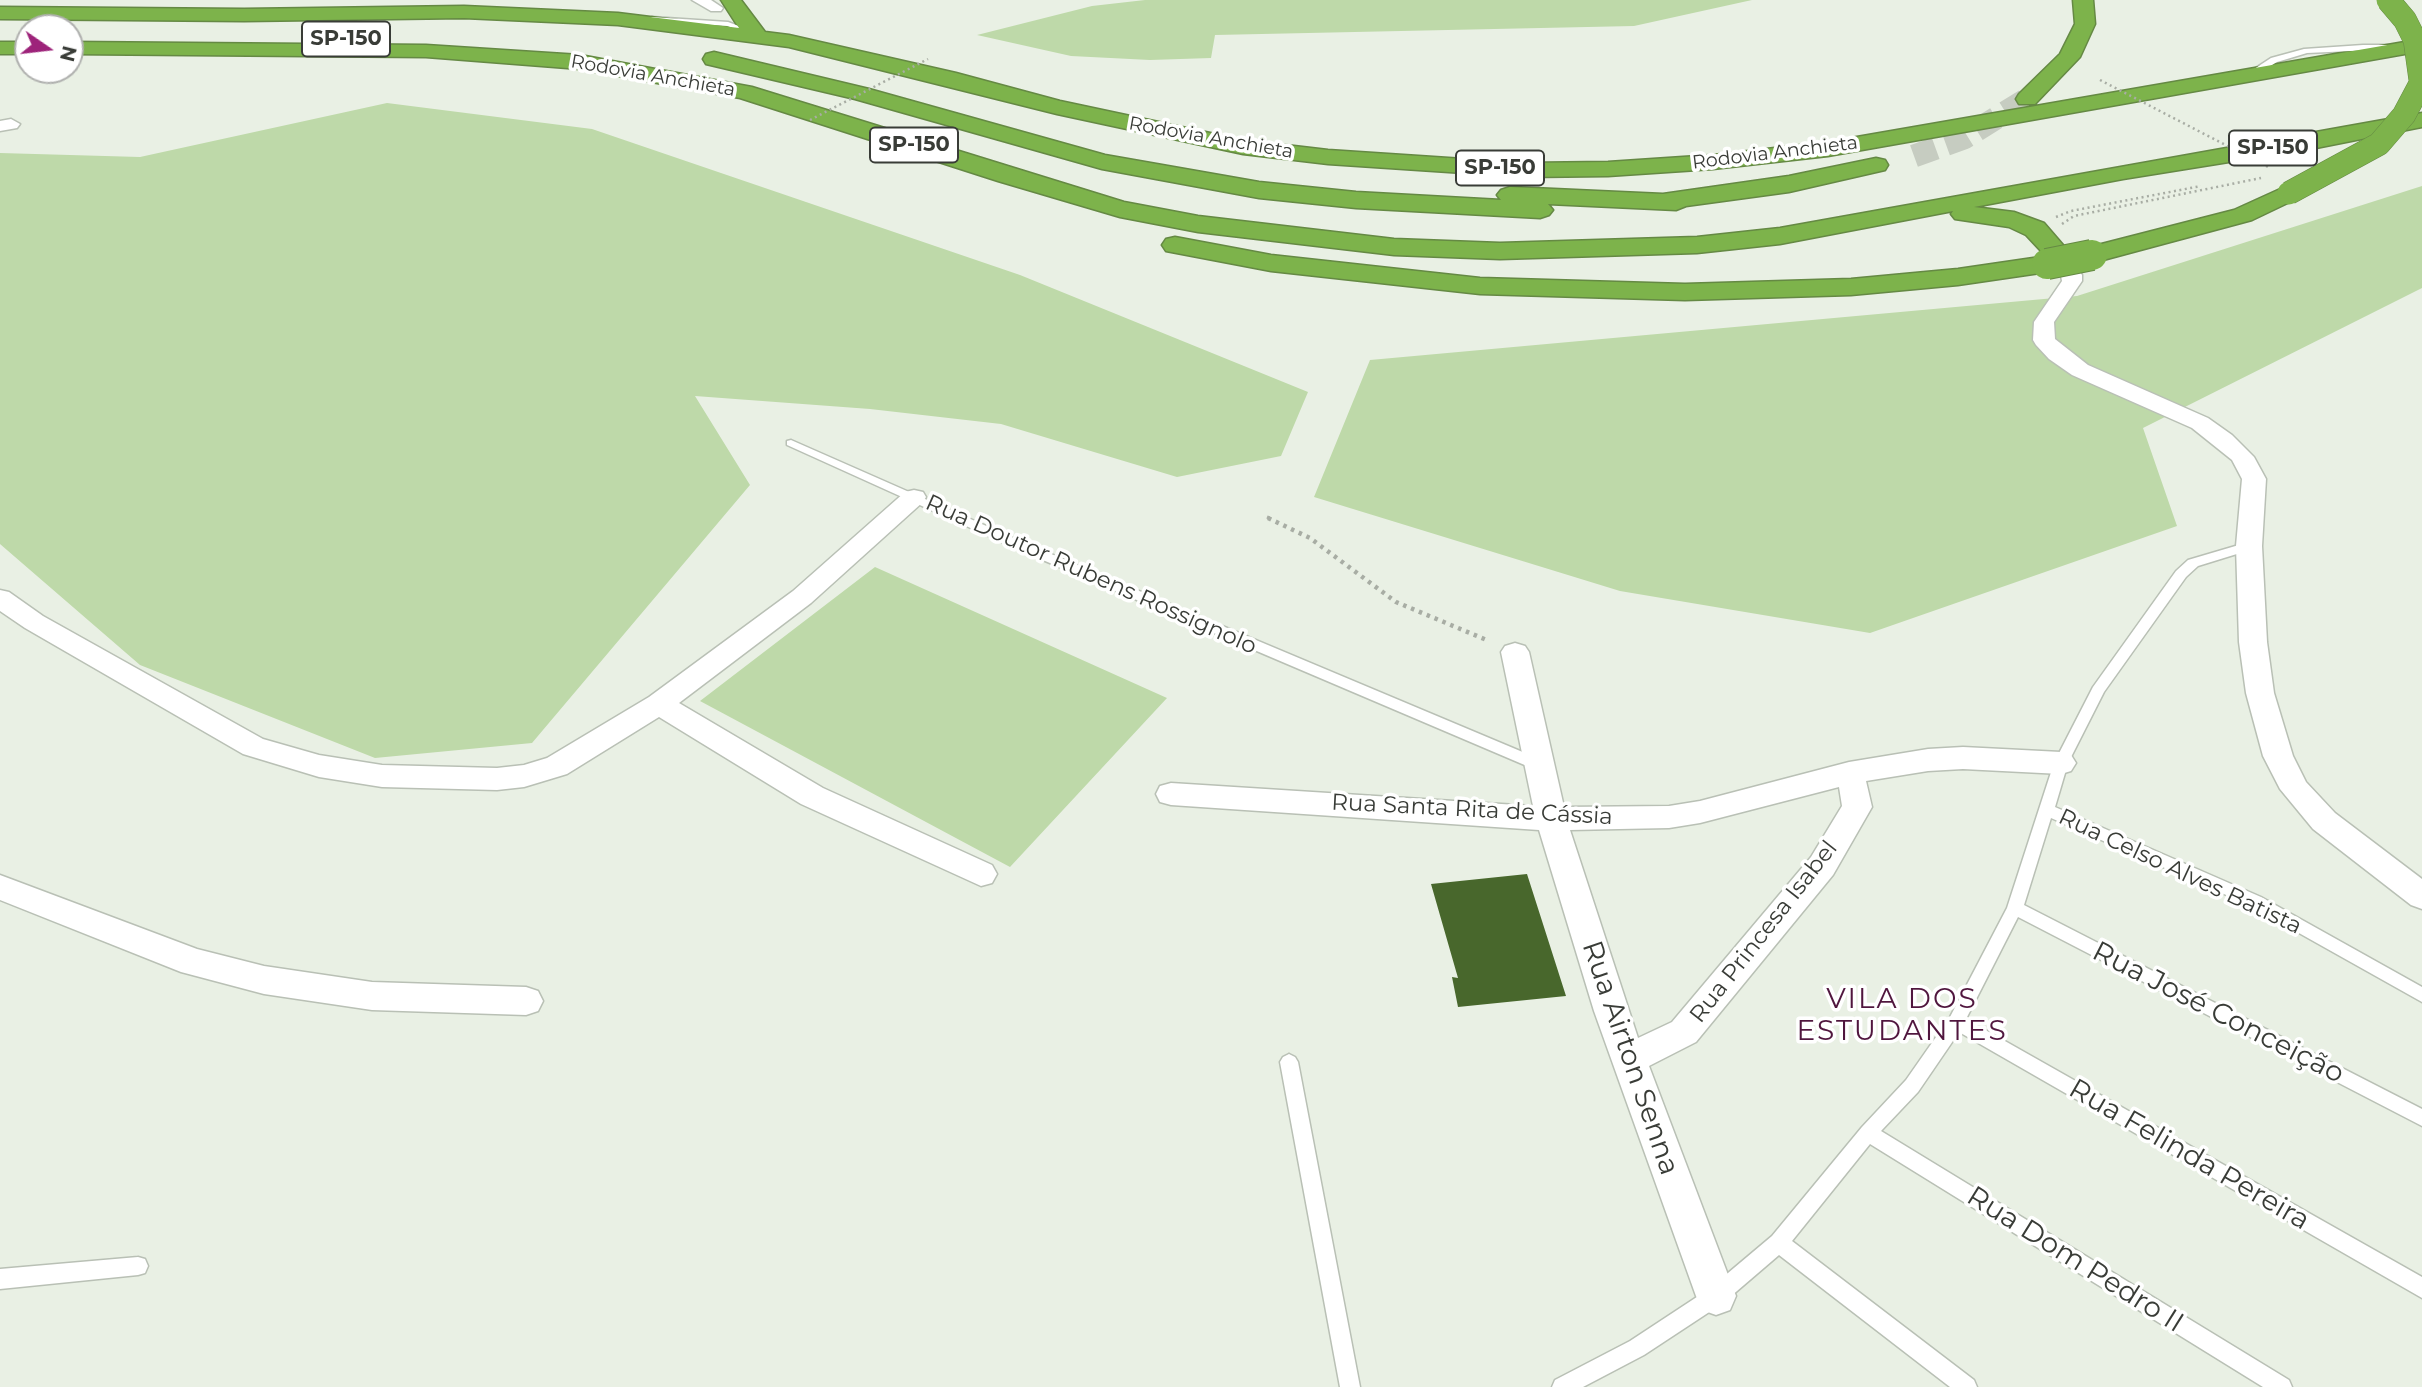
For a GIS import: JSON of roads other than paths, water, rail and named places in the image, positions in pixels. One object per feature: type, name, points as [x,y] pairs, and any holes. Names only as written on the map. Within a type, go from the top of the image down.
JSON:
[{"type":"highway","points":[[2027,99],[2069,57],[2085,24],[2083,0]]},
{"type":"highway","points":[[1916,213],[1986,215],[2014,219],[2035,229],[2050,241],[2092,254],[2243,215],[2330,173],[2379,144],[2404,115],[2421,83],[2415,40],[2388,0]]},
{"type":"highway","points":[[618,19],[686,17],[718,2],[743,20],[757,35]]},
{"type":"highway","name":"Rodovia Anchieta","points":[[0,13],[244,15],[464,12],[618,19],[757,35],[956,80],[1136,125],[1243,147],[1328,157],[1524,170],[1608,169],[1713,162],[1828,149],[2412,46]]},
{"type":"highway","points":[[244,15],[304,19],[494,22],[682,39],[771,54],[917,88],[1174,157],[1289,178],[1401,190],[1676,202]]},
{"type":"highway","name":"Rodovia Anchieta","points":[[84,35],[476,42],[621,54],[709,69],[814,95],[1073,175],[1209,205],[1308,221],[1532,234],[1644,231],[1741,224],[1971,188],[2064,168],[2422,103]]},
{"type":"highway","name":"Rodovia Anchieta","points":[[84,48],[480,53],[580,62],[648,72],[792,105],[1007,176],[1120,209],[1198,224],[1394,247],[1500,251],[1696,246],[1780,236],[2422,120]]},
{"type":"highway","points":[[317,51],[516,66],[604,78],[702,101],[887,163]]},
{"type":"highway","points":[[621,54],[658,53]]},
{"type":"highway","points":[[687,55],[797,77],[1102,162],[1259,190],[1356,200],[1521,210],[1676,202],[1789,184],[1914,156]]},
{"type":"highway","points":[[2050,241],[2039,220],[2039,208],[2123,172]]},
{"type":"highway","points":[[1107,230],[1271,263],[1480,286],[1685,292],[1851,287],[1958,277],[2050,241]]},
{"type":"street","points":[[2050,241],[2070,269],[2072,281],[2043,322],[2044,340],[2057,354],[2080,370],[2200,423],[2242,457],[2254,479],[2249,546],[2253,642],[2260,694],[2278,755],[2295,789],[2324,821],[2422,897]]},
{"type":"street","name":"Rua Doutor Rubens Rossignolo","points":[[0,598],[34,622],[229,736],[275,754],[331,768],[383,776],[497,779],[524,776],[558,766],[659,704],[802,597],[914,497]]},
{"type":"street","name":"Rua Airton Senna","points":[[1515,652],[1551,819],[1628,1060],[1716,1296]]},
{"type":"street","points":[[659,704],[812,796],[981,874]]},
{"type":"street","name":"Rua Santa Rita de Cássia","points":[[1171,793],[1551,819],[1669,817],[1700,812],[1849,773],[1928,760],[1963,758],[2061,763]]},
{"type":"street","name":"Rua Princesa Isabel","points":[[1628,1060],[1684,1032],[1822,866],[1857,807],[1857,797],[1849,773]]},
{"type":"street","points":[[0,887],[193,962],[264,980],[372,996],[526,1001]]},
{"type":"lane","points":[[792,443],[914,497]]},
{"type":"lane","name":"Rua Doutor Rubens Rossignolo","points":[[914,497],[1046,557],[1540,766]]},
{"type":"lane","points":[[1562,1387],[1637,1348],[1716,1296],[1779,1243],[1868,1133],[1912,1086],[1956,1022],[2015,908],[2061,763],[2098,690],[2181,574],[2193,563],[2249,546]]},
{"type":"lane","name":"Rua Celso Alves Batista","points":[[2048,810],[2255,901],[2422,995]]},
{"type":"lane","name":"Rua José Conceição","points":[[2015,908],[2422,1118]]},
{"type":"lane","name":"Rua Felinda Pereira","points":[[1956,1022],[2422,1289]]},
{"type":"lane","points":[[1289,1062],[1350,1387]]},
{"type":"lane","name":"Rua Dom Pedro II","points":[[1868,1133],[2282,1387]]},
{"type":"lane","points":[[1779,1243],[1967,1387]]},
{"type":"lane","points":[[0,1279],[138,1266]]},
{"type":"tunnel","points":[[1914,156],[1964,138],[2027,99]]},
{"type":"district","name":"VILA DOS ESTUDANTES","points":[[1902,1016]]}]
